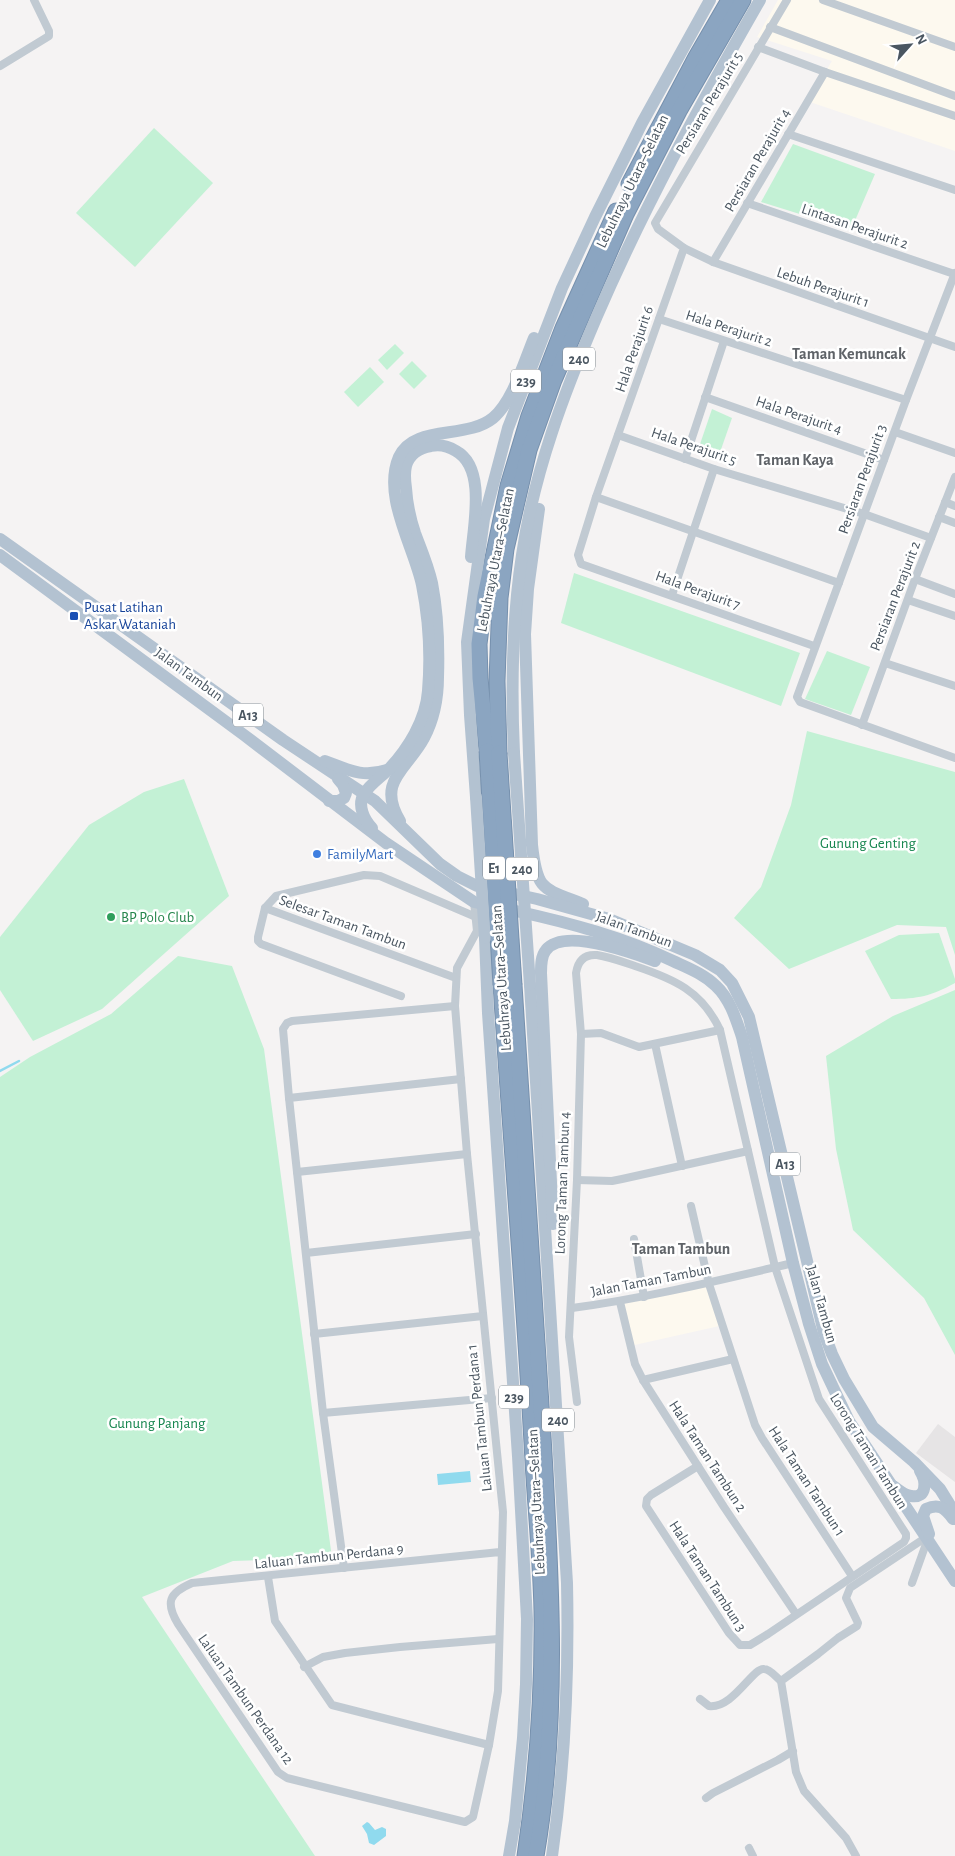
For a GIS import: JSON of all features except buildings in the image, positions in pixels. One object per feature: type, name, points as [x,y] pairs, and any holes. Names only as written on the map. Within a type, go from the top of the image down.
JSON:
[{"type":"highway","name":"Lebuhraya Utara–Selatan","points":[[500,752],[480,678],[479,644],[508,486],[529,416],[563,328],[591,264],[655,132],[729,0]]},
{"type":"highway","name":"Lebuhraya Utara–Selatan","points":[[525,1856],[539,1736],[541,1588],[508,985],[497,681],[500,598],[506,549],[529,450],[554,380],[626,214],[679,111],[743,0]]},
{"type":"highway","name":"Lebuhraya Utara–Selatan","points":[[508,985],[542,1409],[553,1617],[551,1710],[543,1803],[536,1856]]},
{"type":"main road","name":"239","points":[[509,1856],[515,1821],[523,1738],[527,1619],[519,1466],[488,1013],[467,642],[484,518],[508,428],[562,288],[642,123],[710,0]]},
{"type":"main road","name":"240","points":[[552,1856],[564,1756],[569,1657],[568,1583],[530,985],[500,752],[512,660],[516,602],[522,554],[532,503],[547,447],[572,373],[639,224],[670,162],[760,0]]},
{"type":"main road","points":[[384,842],[363,815],[361,804],[364,794],[388,769],[414,736],[428,700],[429,679],[430,643],[427,612],[422,583],[405,532],[396,494],[398,459],[403,450],[417,440],[429,435],[455,433],[474,428],[485,424],[498,414],[511,391],[548,305],[562,288]]},
{"type":"main road","points":[[408,834],[394,811],[390,795],[391,788],[400,771],[423,740],[433,717],[437,700],[438,643],[436,610],[431,581],[408,506],[405,473],[410,457],[424,447],[448,446],[464,456],[470,463],[476,485],[466,612],[467,642]]},
{"type":"main road","points":[[547,447],[545,477],[529,580],[526,634],[532,845],[535,870],[544,887],[596,909],[609,919]]},
{"type":"main road","name":"Jalan Tambun","points":[[0,540],[130,634],[374,801],[440,864],[457,876],[477,886],[537,899],[609,919],[696,955],[720,970],[732,983],[742,1001],[755,1035],[824,1333],[832,1354],[853,1395],[873,1427],[914,1462],[940,1489],[950,1505],[955,1520]]},
{"type":"main road","name":"Jalan Tambun","points":[[0,555],[259,746],[384,842],[474,902],[585,928],[625,940],[696,971],[717,986],[736,1019],[742,1036],[793,1263],[809,1324],[828,1378],[849,1421],[955,1581]]},
{"type":"main road","points":[[77,612],[92,618],[113,631],[130,634],[138,649],[162,668],[172,682]]},
{"type":"main road","points":[[283,740],[325,761],[358,774],[376,773],[388,769]]},
{"type":"main road","points":[[329,770],[343,785],[346,793],[344,798],[338,801],[329,801]]},
{"type":"main road","points":[[554,1372],[559,1349],[541,972],[543,954],[547,948],[553,945],[583,940],[622,949],[678,969],[696,971]]},
{"type":"main road","points":[[888,1482],[904,1494],[912,1497],[923,1492],[926,1486],[924,1477],[914,1462]]},
{"type":"main road","points":[[939,1557],[925,1524],[923,1516],[926,1509],[932,1506],[939,1506],[946,1510],[955,1520]]},
{"type":"street","points":[[0,66],[48,38],[49,34],[34,0]]},
{"type":"street","name":"Persiaran Perajurit 5","points":[[684,248],[658,228],[655,225],[656,221],[787,0]]},
{"type":"street","points":[[823,0],[955,47]]},
{"type":"street","points":[[770,27],[955,96]]},
{"type":"street","points":[[758,47],[955,116]]},
{"type":"street","name":"Persiaran Perajurit 4","points":[[713,262],[825,72]]},
{"type":"street","points":[[788,134],[955,190]]},
{"type":"street","name":"Lintasan Perajurit 2","points":[[747,202],[955,273]]},
{"type":"street","name":"Lebuh Perajurit 1","points":[[684,248],[713,262],[955,346]]},
{"type":"street","name":"Hala Perajurit 6","points":[[578,556],[596,497],[684,248]]},
{"type":"street","name":"Persiaran Perajurit 3","points":[[862,725],[800,702],[797,699],[797,695],[955,273]]},
{"type":"street","name":"Hala Perajurit 2","points":[[659,319],[906,400]]},
{"type":"street","points":[[685,458],[724,341]]},
{"type":"street","name":"Hala Perajurit 4","points":[[705,397],[884,460]]},
{"type":"street","points":[[895,432],[955,453]]},
{"type":"street","name":"Hala Perajurit 5","points":[[618,435],[714,469],[864,514],[931,538]]},
{"type":"street","points":[[672,595],[714,469]]},
{"type":"street","name":"Persiaran Perajurit 2","points":[[862,725],[915,578],[955,478]]},
{"type":"street","points":[[596,497],[839,583]]},
{"type":"street","points":[[945,502],[955,506]]},
{"type":"street","points":[[939,517],[955,523]]},
{"type":"street","name":"Hala Perajurit 7","points":[[578,556],[581,564],[814,646]]},
{"type":"street","points":[[915,578],[955,594]]},
{"type":"street","points":[[908,600],[955,616]]},
{"type":"street","points":[[885,663],[955,686]]},
{"type":"street","points":[[862,725],[955,758]]},
{"type":"street","name":"Selesar Taman Tambun","points":[[456,978],[265,908],[276,896],[372,874],[391,880],[476,917]]},
{"type":"street","name":"Laluan Tambun Perdana 1","points":[[465,1822],[471,1819],[474,1814],[489,1745],[498,1691],[500,1552],[503,1512],[467,1154],[455,1006],[457,968],[477,930],[474,902]]},
{"type":"street","points":[[265,908],[258,939],[261,944],[401,996]]},
{"type":"street","name":"Lorong Taman Tambun","points":[[577,965],[583,958],[597,955],[655,973],[684,986],[699,998],[710,1011],[720,1030],[775,1267],[819,1399],[906,1534]]},
{"type":"street","name":"Lorong Taman Tambun 4","points":[[576,1402],[569,1337],[572,1308],[581,1034],[577,965]]},
{"type":"street","points":[[344,1568],[314,1334],[283,1032],[287,1023],[292,1021],[455,1006]]},
{"type":"street","points":[[581,1034],[601,1033],[639,1047],[720,1030]]},
{"type":"street","points":[[655,1044],[682,1166]]},
{"type":"street","points":[[289,1098],[461,1080]]},
{"type":"street","points":[[577,1180],[612,1181],[748,1151]]},
{"type":"street","points":[[297,1172],[467,1154]]},
{"type":"street","name":"Hala Taman Tambun 1","points":[[691,1206],[709,1284],[755,1425],[852,1576]]},
{"type":"street","points":[[306,1253],[476,1234]]},
{"type":"street","points":[[634,1239],[644,1297]]},
{"type":"street","name":"Jalan Taman Tambun","points":[[572,1308],[620,1302],[709,1284],[793,1263]]},
{"type":"street","name":"Hala Taman Tambun 2","points":[[620,1302],[635,1364],[643,1380],[796,1614]]},
{"type":"street","points":[[314,1334],[483,1316]]},
{"type":"street","points":[[643,1380],[733,1359]]},
{"type":"street","points":[[323,1413],[492,1398]]},
{"type":"street","name":"Hala Taman Tambun 3","points":[[698,1466],[651,1495],[647,1499],[646,1506],[736,1644],[747,1646],[768,1634],[904,1542],[906,1534]]},
{"type":"street","points":[[912,1583],[926,1539]]},
{"type":"street","points":[[781,1681],[857,1626],[858,1623],[846,1598],[850,1588],[926,1539]]},
{"type":"street","name":"Laluan Tambun Perdana 9","points":[[169,1604],[173,1594],[182,1587],[192,1583],[268,1577],[500,1552]]},
{"type":"street","points":[[268,1577],[275,1621],[304,1667],[332,1705],[489,1745]]},
{"type":"street","name":"Laluan Tambun Perdana 12","points":[[169,1604],[178,1624],[278,1772],[296,1781],[465,1822]]},
{"type":"street","points":[[304,1667],[323,1657],[346,1653],[400,1646],[498,1639]]},
{"type":"street","points":[[700,1698],[709,1706],[719,1705],[745,1686],[752,1676],[764,1668],[781,1681],[796,1772],[804,1791],[846,1838],[856,1856]]},
{"type":"street","points":[[706,1798],[793,1751]]},
{"type":"street","points":[[749,1848],[753,1856]]},
{"type":"shaded area","points":[[778,0],[955,0],[955,151],[807,101],[832,61],[757,37]]},
{"type":"shaded area","points":[[707,1284],[724,1325],[630,1346],[621,1301]]},
{"type":"shaded area","points":[[938,1424],[955,1437],[955,1482],[916,1453]]},
{"type":"green space","points":[[154,128],[213,183],[135,267],[76,213]]},
{"type":"green space","points":[[793,144],[875,174],[851,230],[761,202]]},
{"type":"green space","points":[[395,344],[404,353],[387,370],[378,360]]},
{"type":"green space","points":[[412,361],[427,376],[414,389],[399,374]]},
{"type":"green space","points":[[370,367],[384,382],[358,407],[344,392]]},
{"type":"green space","points":[[712,409],[732,418],[718,458],[697,453]]},
{"type":"green space","points":[[574,573],[800,653],[781,706],[561,623]]},
{"type":"green space","points":[[827,651],[870,667],[851,715],[805,699]]},
{"type":"green space","name":"Gunung Genting","points":[[807,731],[955,772],[955,955],[946,927],[897,925],[789,969],[734,918],[761,887],[791,805]]},
{"type":"green space","name":"BP Polo Club","points":[[184,779],[229,896],[102,1009],[33,1041],[0,990],[0,937],[89,825],[144,792]]},
{"type":"green space","points":[[939,933],[955,983],[924,996],[891,999],[865,951],[899,935]]},
{"type":"green space","name":"Gunung Panjang","points":[[178,956],[232,966],[264,1049],[332,1558],[233,1561],[142,1597],[315,1856],[0,1856],[0,1077],[30,1057],[111,1014]]},
{"type":"green space","points":[[955,990],[955,1355],[924,1298],[853,1230],[836,1149],[826,1056],[893,1016]]},
{"type":"water","points":[[470,1471],[471,1482],[438,1485],[437,1474]]},
{"type":"water","points":[[367,1822],[375,1830],[382,1827],[386,1829],[386,1836],[374,1845],[369,1843],[367,1834],[362,1826]]},
{"type":"waterway","points":[[0,1071],[19,1061]]},
{"type":"place","name":"Pusat Latihan Askar Wataniah","points":[[74,616]]},
{"type":"place","name":"FamilyMart","points":[[317,854]]},
{"type":"place","name":"BP Polo Club","points":[[111,917]]},
{"type":"district","name":"Taman Kemuncak","points":[[849,353]]},
{"type":"district","name":"Taman Kaya","points":[[795,459]]},
{"type":"district","name":"Taman Tambun","points":[[681,1248]]}]
